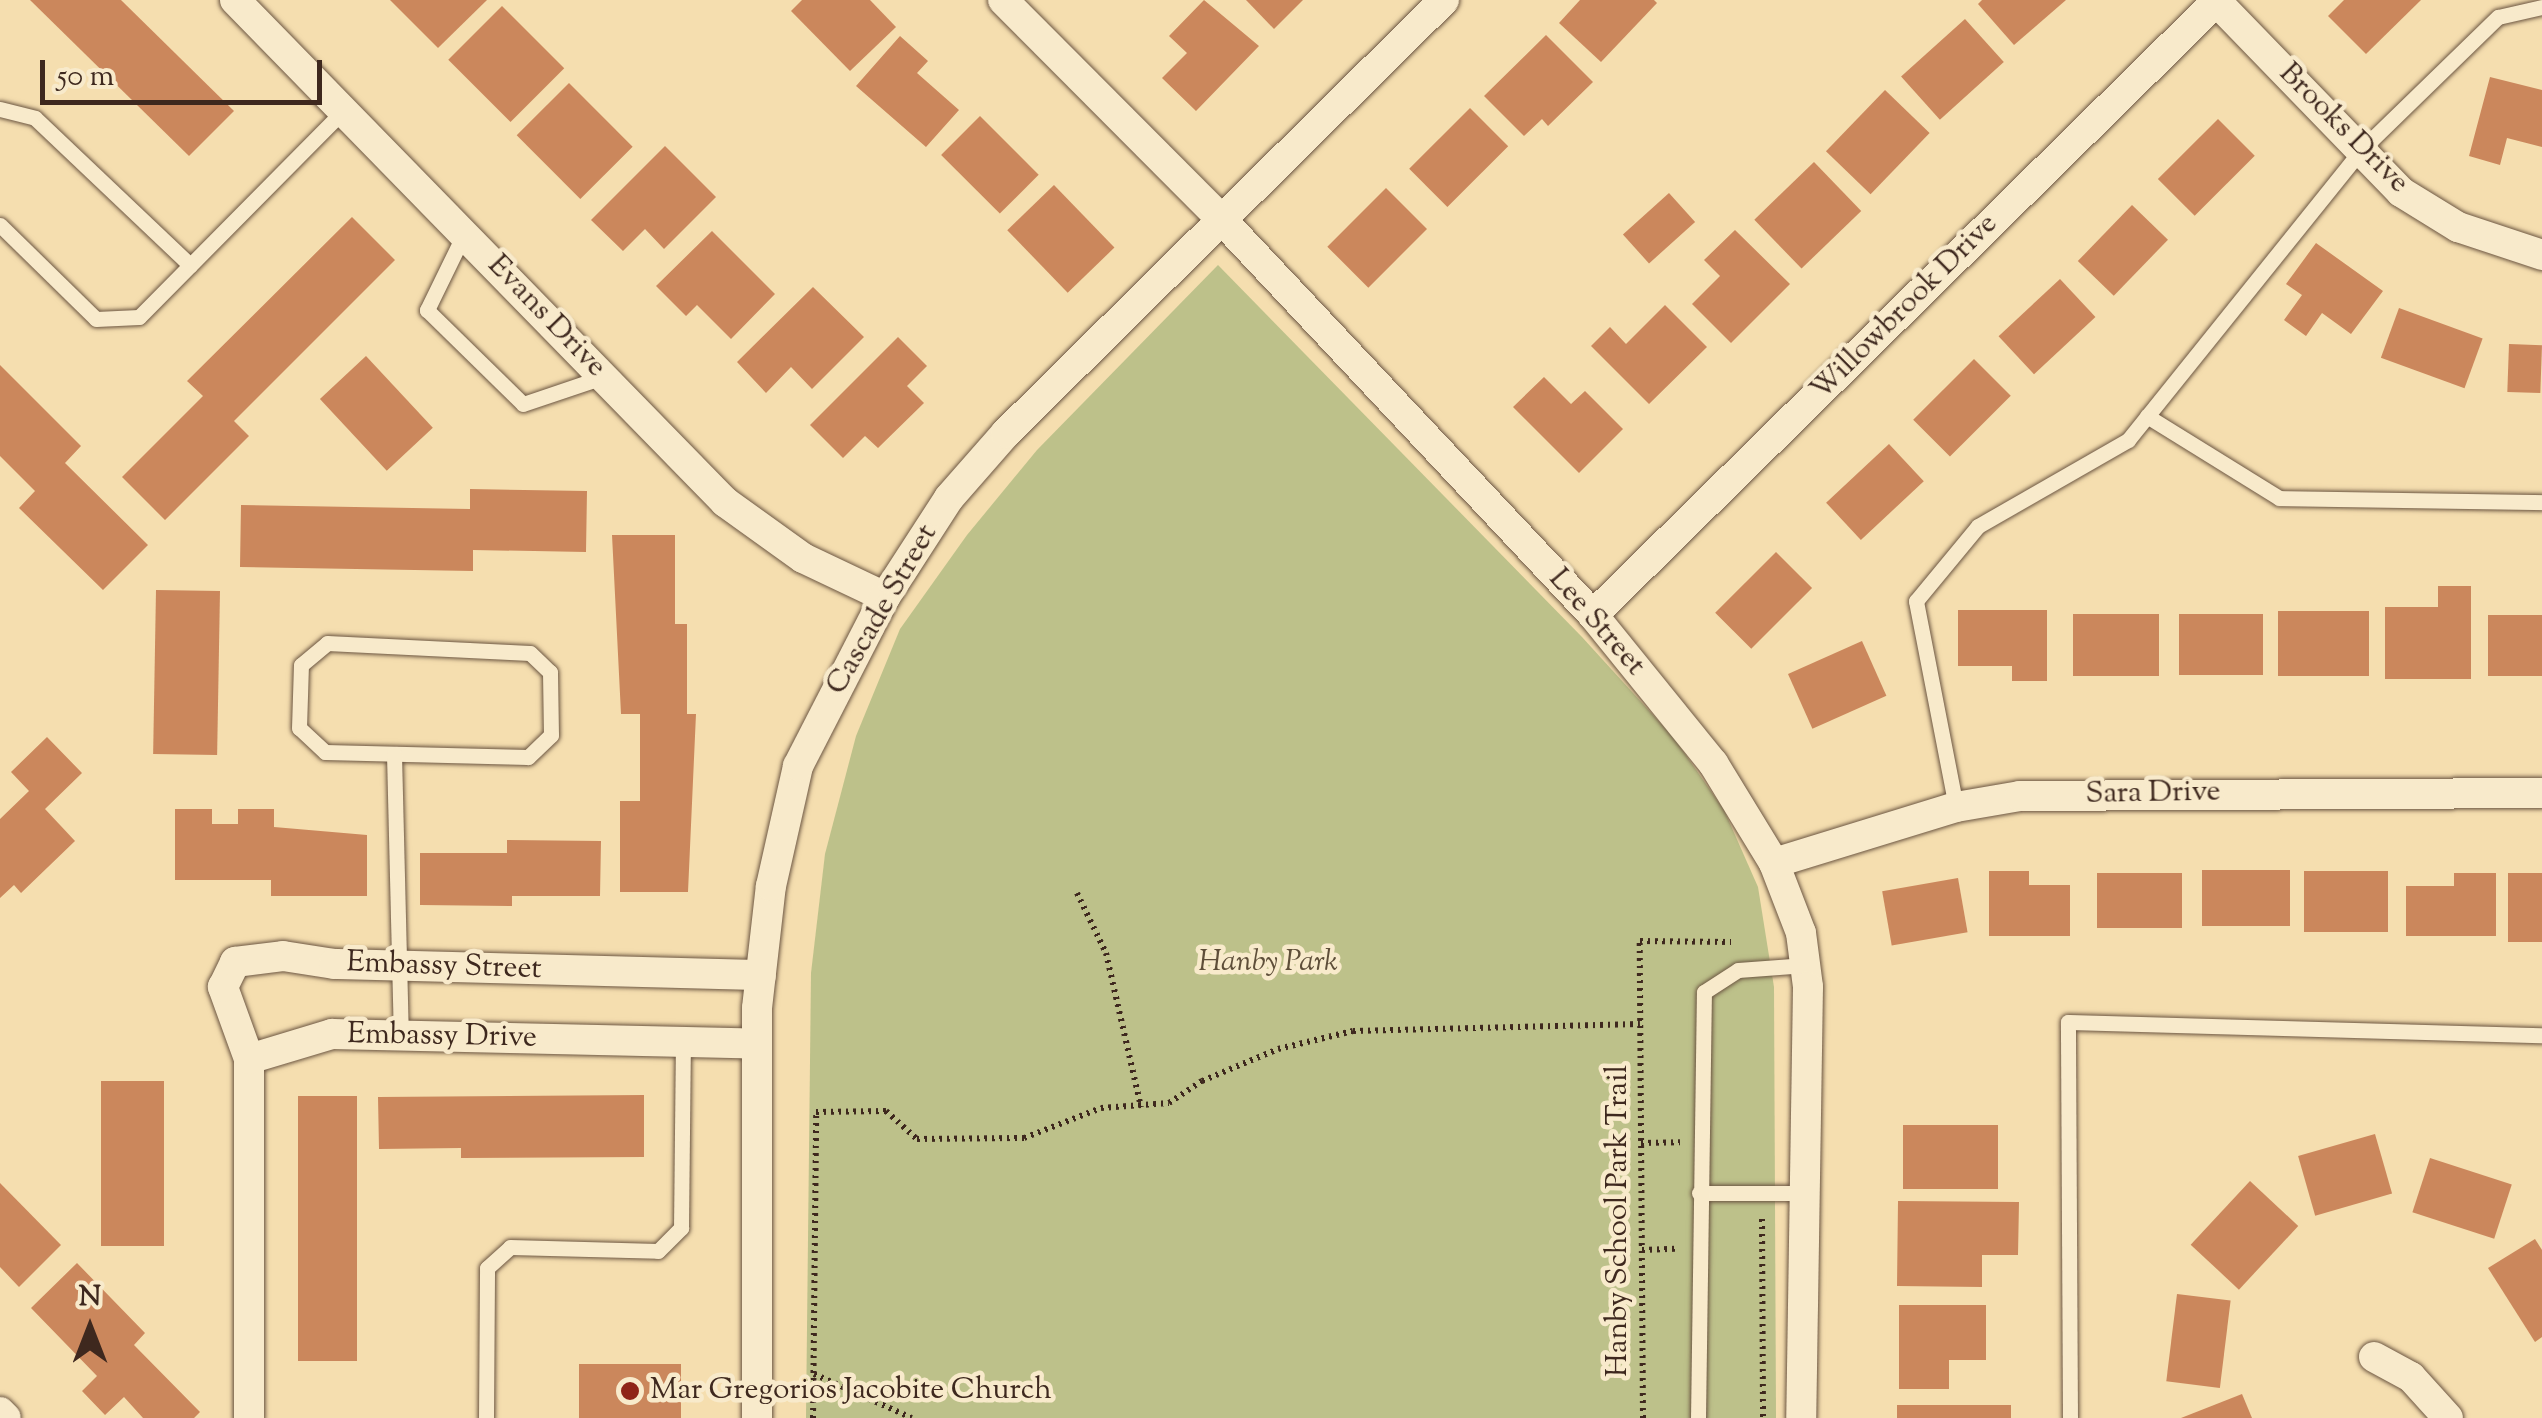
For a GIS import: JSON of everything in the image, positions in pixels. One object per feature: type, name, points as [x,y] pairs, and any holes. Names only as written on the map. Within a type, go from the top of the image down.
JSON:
[{"type":"street","name":"Evans Drive","points":[[234,0],[725,502],[803,558],[885,596]]},
{"type":"street","name":"Lee Street","points":[[1003,0],[1224,222],[1593,616],[1714,762],[1774,863],[1801,933],[1806,965],[1801,1418]]},
{"type":"street","name":"Cascade Street","points":[[757,1418],[757,1044],[761,975],[771,886],[798,766],[885,596],[949,498],[1006,433],[1224,222],[1444,0]]},
{"type":"street","name":"Brooks Drive","points":[[2217,1],[2400,192],[2458,226],[2542,255]]},
{"type":"street","name":"Willowbrook Drive","points":[[1593,616],[2217,1]]},
{"type":"street","name":"Sara Drive","points":[[1774,863],[1956,807],[2020,796],[2542,793]]},
{"type":"street","name":"Embassy Street","points":[[249,1059],[223,987],[235,962],[283,956],[399,966],[761,975]]},
{"type":"street","name":"Embassy Drive","points":[[249,1059],[332,1034],[757,1044]]},
{"type":"street","points":[[249,1059],[250,1418]]},
{"type":"street","points":[[2374,1357],[2411,1377],[2448,1418]]},
{"type":"street","points":[[0,1412],[6,1418]]},
{"type":"lane","points":[[1956,807],[1916,601],[1978,526],[2128,440],[2361,150],[2498,17],[2542,7]]},
{"type":"lane","points":[[0,109],[35,118],[190,266]]},
{"type":"lane","points":[[0,225],[96,319],[139,318],[344,110]]},
{"type":"lane","points":[[465,232],[427,310],[524,404],[604,377]]},
{"type":"lane","points":[[2147,416],[2280,498],[2542,502]]},
{"type":"lane","points":[[327,643],[530,653],[550,672],[551,735],[528,757],[394,754],[324,752],[299,728],[301,665],[327,643]]},
{"type":"lane","points":[[394,754],[401,1036]]},
{"type":"lane","points":[[1698,1418],[1704,992],[1738,970],[1806,965]]},
{"type":"lane","points":[[2070,1418],[2068,1022],[2542,1035]]},
{"type":"lane","points":[[486,1418],[487,1268],[510,1247],[658,1252],[681,1228],[683,1042]]},
{"type":"lane","points":[[1699,1192],[1804,1192]]},
{"type":"path","points":[[1077,893],[1106,953],[1141,1107]]},
{"type":"path","name":"Hanby School Park Trail","points":[[1642,1418],[1640,941],[1738,942]]},
{"type":"path","name":"Hanby School Park Trail","points":[[813,1418],[816,1112],[886,1110],[918,1139],[1024,1138],[1101,1108],[1169,1103],[1202,1081],[1278,1049],[1353,1031],[1640,1024]]},
{"type":"path","points":[[1641,1142],[1700,1142]]},
{"type":"path","points":[[1762,1192],[1763,1418]]},
{"type":"path","points":[[1642,1250],[1699,1249]]},
{"type":"path","points":[[814,1374],[912,1418]]},
{"type":"green space","name":"Hanby Park","points":[[1218,265],[1582,637],[1674,738],[1724,810],[1758,887],[1774,987],[1776,1418],[806,1418],[811,973],[825,854],[856,736],[900,629],[967,535],[1037,450]]},
{"type":"building","points":[[30,0],[121,0],[234,111],[189,156]]},
{"type":"building","points":[[390,0],[487,0],[438,48]]},
{"type":"building","points":[[802,0],[870,0],[896,27],[850,71],[791,11]]},
{"type":"building","points":[[1204,0],[1259,46],[1196,111],[1162,78],[1187,53],[1169,36]]},
{"type":"building","points":[[1246,0],[1303,0],[1274,29]]},
{"type":"building","points":[[1580,0],[1657,3],[1601,62],[1559,23]]},
{"type":"building","points":[[1982,0],[2066,0],[2014,45],[1978,4]]},
{"type":"building","points":[[2344,0],[2421,0],[2366,54],[2328,16]]},
{"type":"building","points":[[502,6],[564,68],[510,122],[448,60]]},
{"type":"building","points":[[1965,19],[2004,62],[1940,120],[1901,77]]},
{"type":"building","points":[[1546,35],[1593,82],[1548,126],[1542,119],[1524,136],[1484,96]]},
{"type":"building","points":[[900,36],[928,61],[917,73],[959,110],[926,147],[856,86]]},
{"type":"building","points":[[2490,77],[2542,90],[2542,147],[2507,138],[2500,165],[2469,156]]},
{"type":"building","points":[[569,83],[633,147],[580,199],[517,135]]},
{"type":"building","points":[[1885,90],[1930,133],[1871,194],[1826,151]]},
{"type":"building","points":[[1470,108],[1508,146],[1447,207],[1409,169]]},
{"type":"building","points":[[980,116],[1039,175],[1000,214],[941,155]]},
{"type":"building","points":[[2218,119],[2255,156],[2195,216],[2158,179]]},
{"type":"building","points":[[665,146],[716,197],[664,249],[645,229],[623,251],[591,220]]},
{"type":"building","points":[[1814,162],[1861,211],[1802,269],[1754,220]]},
{"type":"building","points":[[1054,185],[1114,248],[1068,293],[1007,230]]},
{"type":"building","points":[[1386,188],[1427,229],[1368,288],[1327,247]]},
{"type":"building","points":[[1669,193],[1695,222],[1649,263],[1623,234]]},
{"type":"building","points":[[2132,205],[2168,240],[2114,296],[2078,261]]},
{"type":"building","points":[[352,217],[395,260],[234,421],[249,436],[165,520],[122,477],[203,396],[187,381]]},
{"type":"building","points":[[1735,230],[1790,284],[1731,343],[1692,304],[1720,276],[1704,260]]},
{"type":"building","points":[[712,231],[775,294],[731,339],[697,305],[686,316],[656,286]]},
{"type":"building","points":[[2316,243],[2383,291],[2351,334],[2322,313],[2306,336],[2284,320],[2302,295],[2286,284]]},
{"type":"building","points":[[2060,279],[2095,317],[2034,374],[1999,336]]},
{"type":"building","points":[[813,287],[864,337],[812,389],[791,367],[766,393],[737,362]]},
{"type":"building","points":[[1665,305],[1707,347],[1649,404],[1591,346],[1610,327],[1626,344]]},
{"type":"building","points":[[2399,308],[2483,338],[2465,388],[2381,358]]},
{"type":"building","points":[[898,337],[927,366],[907,386],[924,403],[878,448],[865,436],[843,458],[810,425]]},
{"type":"building","points":[[2509,344],[2542,345],[2540,393],[2507,392]]},
{"type":"building","points":[[366,356],[433,428],[387,471],[320,399]]},
{"type":"building","points":[[1974,359],[2011,396],[1950,457],[1913,420]]},
{"type":"building","points":[[0,365],[81,446],[65,463],[148,545],[103,590],[19,508],[35,491],[0,456]]},
{"type":"building","points":[[1544,377],[1571,404],[1585,391],[1623,429],[1579,473],[1513,407]]},
{"type":"building","points":[[1889,444],[1924,481],[1861,540],[1826,503]]},
{"type":"building","points":[[470,489],[587,491],[586,552],[473,550],[473,571],[240,567],[241,505],[470,509]]},
{"type":"building","points":[[612,535],[675,535],[675,624],[687,624],[687,714],[696,714],[688,892],[620,892],[620,801],[640,801],[640,714],[621,714]]},
{"type":"building","points":[[1776,552],[1812,588],[1751,649],[1715,613]]},
{"type":"building","points":[[2438,586],[2471,586],[2471,679],[2385,679],[2385,607],[2438,607]]},
{"type":"building","points":[[156,590],[220,591],[217,755],[153,754]]},
{"type":"building","points":[[1958,610],[2047,610],[2047,681],[2012,681],[2012,666],[1958,666]]},
{"type":"building","points":[[2278,611],[2369,611],[2369,676],[2278,676]]},
{"type":"building","points":[[2073,614],[2159,614],[2159,676],[2073,676]]},
{"type":"building","points":[[2179,614],[2263,614],[2263,675],[2179,675]]},
{"type":"building","points":[[2488,615],[2542,615],[2542,676],[2488,676]]},
{"type":"building","points":[[1862,641],[1886,696],[1812,729],[1788,674]]},
{"type":"building","points":[[47,737],[82,773],[45,809],[75,841],[21,893],[14,885],[0,898],[0,819],[29,791],[11,772]]},
{"type":"building","points":[[175,809],[212,809],[212,824],[238,824],[238,809],[274,809],[274,827],[367,835],[367,896],[271,896],[271,880],[175,880]]},
{"type":"building","points":[[507,840],[601,841],[600,896],[512,896],[512,906],[420,905],[420,853],[507,853]]},
{"type":"building","points":[[2202,870],[2290,870],[2290,926],[2202,926]]},
{"type":"building","points":[[1989,871],[2029,871],[2029,885],[2070,885],[2070,936],[1989,936]]},
{"type":"building","points":[[2304,871],[2388,871],[2388,932],[2304,932]]},
{"type":"building","points":[[2097,873],[2182,873],[2182,928],[2097,928]]},
{"type":"building","points":[[2454,873],[2496,873],[2496,936],[2406,936],[2406,886],[2454,886]]},
{"type":"building","points":[[2508,873],[2542,873],[2542,942],[2508,942]]},
{"type":"building","points":[[1958,878],[1968,932],[1892,946],[1882,891]]},
{"type":"building","points":[[101,1081],[164,1081],[164,1246],[101,1246]]},
{"type":"building","points":[[644,1095],[644,1157],[461,1158],[461,1148],[379,1149],[378,1097]]},
{"type":"building","points":[[298,1096],[357,1096],[357,1361],[298,1361]]},
{"type":"building","points":[[1903,1125],[1998,1125],[1998,1189],[1903,1189]]},
{"type":"building","points":[[2375,1134],[2392,1194],[2315,1216],[2298,1156]]},
{"type":"building","points":[[2430,1158],[2512,1185],[2494,1239],[2412,1212]]},
{"type":"building","points":[[2250,1181],[2298,1226],[2239,1290],[2191,1245]]},
{"type":"building","points":[[0,1183],[61,1245],[19,1287],[0,1267]]},
{"type":"building","points":[[1898,1201],[2019,1202],[2018,1255],[1982,1255],[1982,1287],[1897,1286]]},
{"type":"building","points":[[2535,1239],[2542,1250],[2542,1337],[2535,1342],[2488,1268]]},
{"type":"building","points":[[77,1263],[145,1333],[134,1345],[200,1412],[194,1418],[143,1418],[124,1397],[105,1415],[82,1391],[97,1376],[31,1308]]},
{"type":"building","points":[[2177,1294],[2231,1301],[2220,1388],[2166,1381]]},
{"type":"building","points":[[1899,1305],[1986,1305],[1986,1360],[1949,1360],[1949,1389],[1899,1389]]},
{"type":"building","name":"Mar Gregorios Jacobite Church","points":[[579,1364],[681,1364],[681,1418],[579,1418]]},
{"type":"building","points":[[2242,1394],[2252,1418],[2181,1418]]},
{"type":"building","points":[[1897,1405],[2011,1405],[2011,1418],[1897,1418]]},
{"type":"place","name":"Mar Gregorios Jacobite Church","points":[[630,1391]]}]
